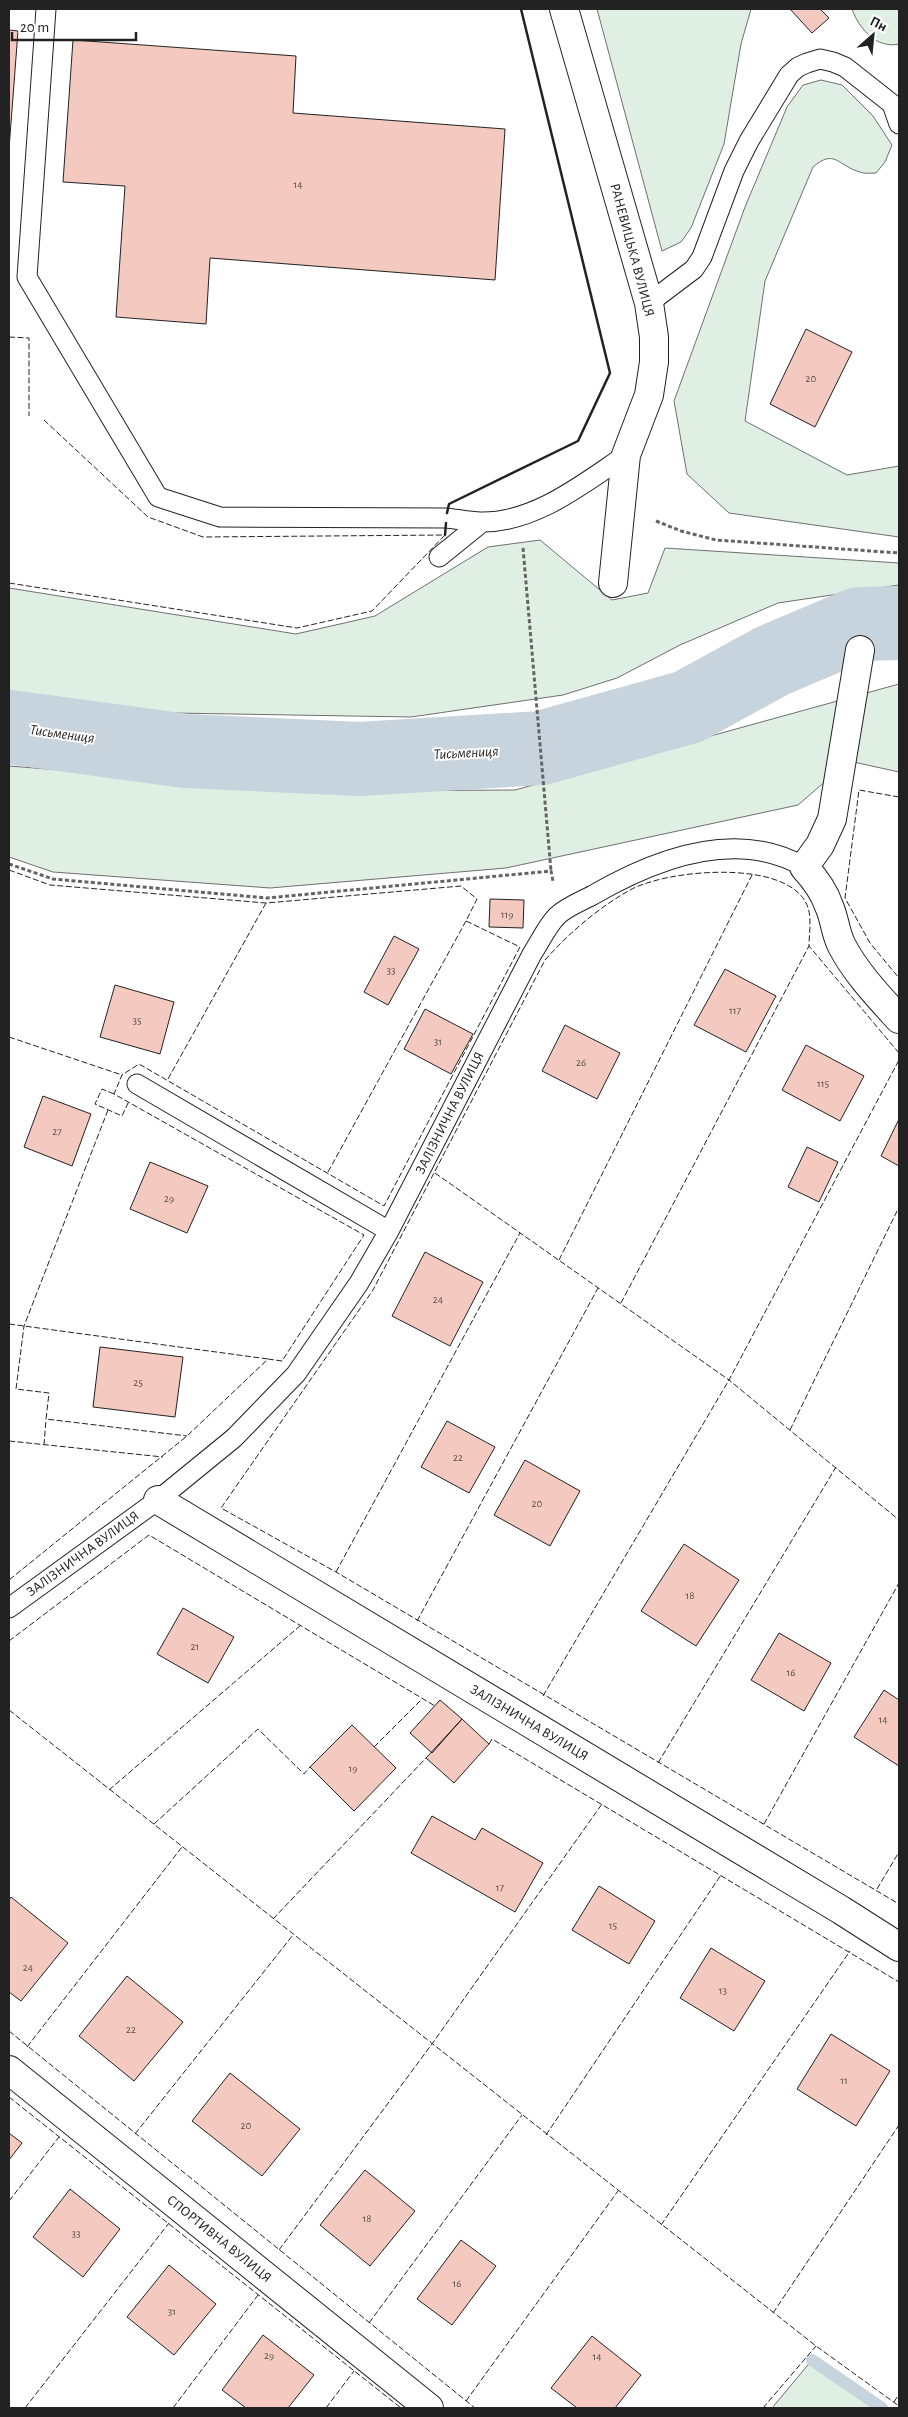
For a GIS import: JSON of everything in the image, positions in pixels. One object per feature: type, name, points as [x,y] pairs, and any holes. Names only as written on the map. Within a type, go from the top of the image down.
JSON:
[{"type":"street","name":"РАНЕВИЦЬКА ВУЛИЦЯ","points":[[564,9],[649,303],[654,337],[654,362],[649,395],[626,455],[613,583]]},
{"type":"street","points":[[860,650],[832,819],[820,845],[804,868],[818,882],[830,907],[833,925],[842,946],[856,968],[899,1020]]},
{"type":"street","name":"ЗАЛІЗНИЧНА ВУЛИЦЯ","points":[[158,1500],[841,1910],[899,1947]]},
{"type":"street","name":"СПОРТИВНА ВУЛИЦЯ","points":[[9,2070],[429,2408]]},
{"type":"lane","points":[[46,9],[27,276],[158,497],[220,517],[446,518],[481,522],[520,516],[568,494],[626,455]]},
{"type":"lane","points":[[649,303],[694,269],[702,257],[727,188],[748,141],[789,75],[798,67],[820,60],[845,67],[892,104],[899,124]]},
{"type":"lane","points":[[439,557],[481,522]]},
{"type":"lane","name":"ЗАЛІЗНИЧНА ВУЛИЦЯ","points":[[9,1608],[158,1500],[234,1438],[296,1374],[359,1283],[389,1231],[532,954],[557,916],[618,880],[695,853],[735,848],[762,850],[786,857],[804,868]]},
{"type":"lane","points":[[137,1084],[389,1231]]},
{"type":"path","points":[[621,508],[681,531],[716,540],[899,552]]},
{"type":"path","points":[[520,516],[557,916]]},
{"type":"path","points":[[9,864],[53,879],[267,898],[552,871]]},
{"type":"green space","points":[[597,9],[751,9],[741,44],[724,144],[691,228],[681,242],[662,251]]},
{"type":"green space","points":[[852,9],[899,9],[899,44],[883,43],[870,36],[859,24]]},
{"type":"green space","points":[[821,80],[842,85],[873,116],[892,145],[885,162],[876,173],[862,173],[832,159],[827,159],[813,167],[765,281],[745,421],[847,475],[899,466],[899,537],[729,513],[687,474],[674,401],[745,207],[787,107],[803,85]]},
{"type":"green space","points":[[540,540],[612,600],[648,593],[665,548],[899,563],[899,585],[778,603],[680,645],[617,678],[563,695],[411,717],[173,713],[9,693],[9,588],[296,634],[375,616],[488,547]]},
{"type":"green space","points":[[899,684],[899,772],[849,761],[798,805],[506,868],[270,888],[53,872],[9,857],[9,766],[330,791],[515,790]]},
{"type":"green space","points":[[812,2360],[882,2408],[772,2408]]},
{"type":"building","points":[[790,9],[820,9],[829,18],[812,33]]},
{"type":"building","points":[[9,30],[18,31],[9,149]]},
{"type":"building","points":[[73,40],[296,56],[293,113],[505,129],[495,280],[210,258],[206,324],[116,317],[125,186],[63,182]]},
{"type":"building","points":[[806,329],[852,352],[815,427],[770,404]]},
{"type":"building","points":[[490,899],[524,900],[523,928],[489,927]]},
{"type":"building","points":[[394,936],[419,949],[388,1005],[364,992]]},
{"type":"building","points":[[725,969],[776,996],[746,1052],[694,1025]]},
{"type":"building","points":[[115,985],[174,1002],[160,1054],[100,1037]]},
{"type":"building","points":[[425,1009],[473,1034],[451,1074],[404,1049]]},
{"type":"building","points":[[565,1025],[620,1053],[597,1099],[542,1071]]},
{"type":"building","points":[[806,1045],[864,1076],[840,1121],[782,1090]]},
{"type":"building","points":[[43,1096],[91,1114],[72,1166],[24,1147]]},
{"type":"building","points":[[899,1119],[899,1166],[881,1156]]},
{"type":"building","points":[[807,1147],[838,1162],[819,1202],[788,1187]]},
{"type":"building","points":[[150,1162],[208,1186],[187,1233],[130,1209]]},
{"type":"building","points":[[425,1252],[483,1282],[450,1346],[392,1316]]},
{"type":"building","points":[[100,1347],[183,1357],[175,1417],[93,1407]]},
{"type":"building","points":[[447,1421],[495,1447],[469,1493],[421,1467]]},
{"type":"building","points":[[525,1460],[580,1491],[550,1546],[494,1515]]},
{"type":"building","points":[[684,1544],[739,1580],[696,1646],[641,1611]]},
{"type":"building","points":[[183,1608],[234,1637],[208,1683],[157,1654]]},
{"type":"building","points":[[779,1633],[831,1663],[804,1711],[751,1680]]},
{"type":"building","points":[[884,1690],[899,1700],[899,1766],[854,1737]]},
{"type":"building","points":[[440,1700],[462,1719],[432,1753],[410,1733]]},
{"type":"building","points":[[462,1719],[489,1744],[454,1783],[426,1758]]},
{"type":"building","points":[[352,1725],[396,1768],[354,1811],[310,1767]]},
{"type":"building","points":[[432,1816],[475,1840],[482,1828],[543,1863],[515,1912],[411,1853]]},
{"type":"building","points":[[599,1886],[655,1921],[629,1964],[572,1930]]},
{"type":"building","points":[[11,1897],[68,1943],[21,2001],[9,1992],[9,1900]]},
{"type":"building","points":[[711,1948],[765,1981],[734,2031],[680,1998]]},
{"type":"building","points":[[127,1976],[183,2022],[134,2081],[79,2036]]},
{"type":"building","points":[[831,2034],[890,2071],[856,2126],[797,2089]]},
{"type":"building","points":[[230,2073],[300,2129],[262,2176],[192,2121]]},
{"type":"building","points":[[9,2133],[22,2143],[9,2160]]},
{"type":"building","points":[[365,2170],[415,2211],[370,2266],[320,2225]]},
{"type":"building","points":[[70,2189],[120,2229],[83,2277],[33,2237]]},
{"type":"building","points":[[461,2240],[496,2266],[452,2325],[417,2299]]},
{"type":"building","points":[[169,2265],[216,2304],[174,2355],[127,2317]]},
{"type":"building","points":[[263,2335],[314,2375],[288,2408],[246,2408],[222,2390]]},
{"type":"building","points":[[592,2336],[641,2375],[615,2408],[577,2408],[551,2388]]},
{"type":"waterway","name":"Тисьмениця","points":[[9,727],[186,751],[359,759],[541,748],[688,707],[772,661],[859,624],[899,623]]},
{"type":"waterway","points":[[812,2360],[882,2408]]},
{"type":"fence","points":[[9,337],[29,338],[29,416]]},
{"type":"fence","points":[[44,420],[148,517],[203,537],[445,535]]},
{"type":"fence","points":[[9,583],[297,628],[372,611],[445,535]]},
{"type":"fence","points":[[899,797],[859,790],[845,898],[870,943],[899,978]]},
{"type":"fence","points":[[9,870],[50,885],[266,903],[461,886],[477,899],[466,921],[520,947],[384,1206],[139,1064],[122,1075],[114,1094],[364,1235],[282,1361],[268,1359],[187,1436],[9,1580]]},
{"type":"fence","points":[[899,1053],[809,946],[809,912],[805,901],[792,888],[772,879],[748,874],[722,872],[669,877],[630,890],[595,913],[564,940],[545,960],[373,1290],[221,1508],[336,1572],[899,1904]]},
{"type":"fence","points":[[559,1260],[753,873]]},
{"type":"fence","points":[[168,1079],[266,903]]},
{"type":"fence","points":[[328,1172],[466,921]]},
{"type":"fence","points":[[621,1303],[809,946]]},
{"type":"fence","points":[[9,1037],[122,1075]]},
{"type":"fence","points":[[543,1696],[729,1380],[899,1060]]},
{"type":"fence","points":[[114,1094],[102,1089],[95,1104],[122,1116],[129,1101]]},
{"type":"fence","points":[[108,1110],[24,1326],[16,1389],[49,1393],[46,1419],[187,1436]]},
{"type":"fence","points":[[435,1173],[729,1380],[899,1520]]},
{"type":"fence","points":[[790,1430],[899,1207]]},
{"type":"fence","points":[[336,1572],[520,1233]]},
{"type":"fence","points":[[417,1621],[598,1288]]},
{"type":"fence","points":[[9,1324],[268,1359]]},
{"type":"fence","points":[[44,1445],[46,1419]]},
{"type":"fence","points":[[9,1441],[163,1457]]},
{"type":"fence","points":[[658,1763],[836,1467]]},
{"type":"fence","points":[[9,1641],[149,1535],[435,1706]]},
{"type":"fence","points":[[764,1824],[899,1583]]},
{"type":"fence","points":[[109,1790],[301,1625]]},
{"type":"fence","points":[[374,1747],[423,1698]]},
{"type":"fence","points":[[9,1710],[816,2346],[899,2406]]},
{"type":"fence","points":[[154,1824],[258,1729],[304,1774],[310,1767]]},
{"type":"fence","points":[[489,1744],[492,1739],[899,1982]]},
{"type":"fence","points":[[273,1919],[426,1758]]},
{"type":"fence","points":[[279,2250],[432,2044],[602,1804]]},
{"type":"fence","points":[[27,2047],[182,1847]]},
{"type":"fence","points":[[877,1889],[899,1852]]},
{"type":"fence","points":[[546,2135],[721,1875]]},
{"type":"fence","points":[[135,2134],[293,1935]]},
{"type":"fence","points":[[661,2225],[850,1951]]},
{"type":"fence","points":[[9,2031],[475,2408]]},
{"type":"fence","points":[[9,2097],[401,2408]]},
{"type":"fence","points":[[369,2323],[522,2115]]},
{"type":"fence","points":[[773,2313],[899,2125]]},
{"type":"fence","points":[[9,2201],[59,2137]]},
{"type":"fence","points":[[466,2401],[618,2191]]},
{"type":"fence","points":[[25,2408],[169,2223]]},
{"type":"fence","points":[[173,2408],[258,2295]]},
{"type":"fence","points":[[763,2408],[816,2346]]},
{"type":"fence","points":[[326,2408],[354,2371]]},
{"type":"fence","points":[[894,2402],[899,2394]]},
{"type":"wall","points":[[447,513],[449,504],[578,441],[610,373],[521,9]]},
{"type":"wall","points":[[445,535],[446,523]]}]
